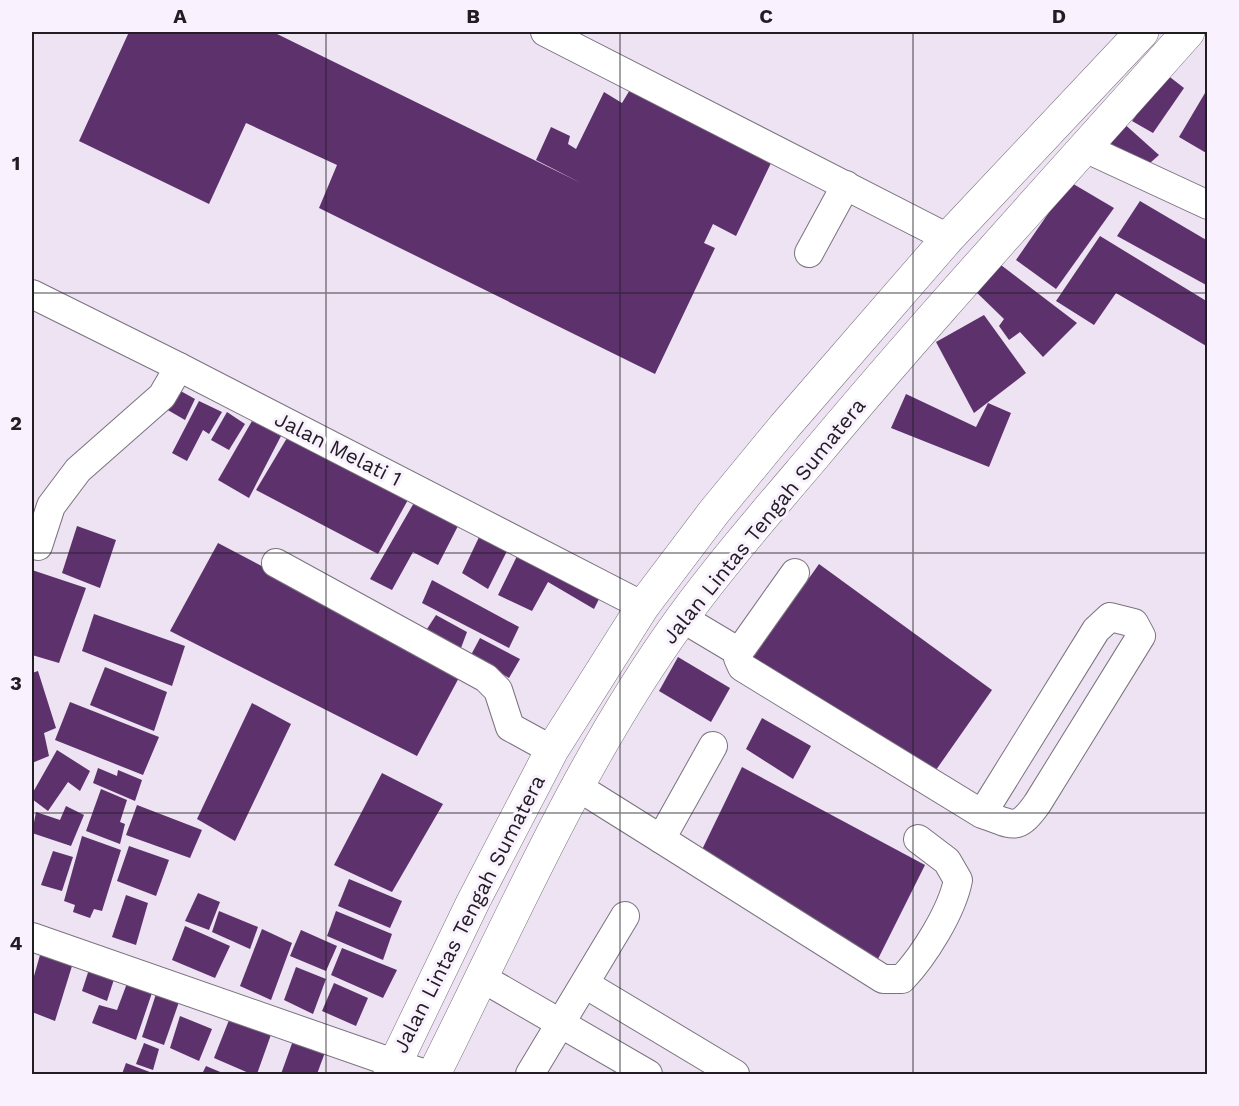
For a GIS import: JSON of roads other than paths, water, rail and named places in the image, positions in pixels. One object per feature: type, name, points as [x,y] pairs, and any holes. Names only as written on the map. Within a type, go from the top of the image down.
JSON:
[{"type":"highway","name":"Jalan Lintas Tengah Sumatera","points":[[392,1069],[552,750],[643,606],[714,512],[948,238],[1142,32]]},
{"type":"highway","name":"Jalan Lintas Tengah Sumatera","points":[[434,1074],[578,787],[634,689],[682,618],[899,354],[1188,32]]},
{"type":"highway","points":[[871,328],[899,354]]},
{"type":"street","points":[[545,32],[948,238]]},
{"type":"street","points":[[1085,148],[1208,205]]},
{"type":"street","points":[[808,253],[846,185]]},
{"type":"street","name":"Jalan Melati 1","points":[[32,294],[179,367],[643,606]]},
{"type":"street","points":[[38,546],[51,506],[78,470],[162,396],[179,367]]},
{"type":"street","points":[[276,564],[486,678],[498,690],[510,727],[552,750]]},
{"type":"street","points":[[795,573],[739,652],[742,667],[981,814],[1014,825],[1024,822],[1141,636],[1134,623],[1110,617],[1096,630],[981,814]]},
{"type":"street","points":[[682,618],[739,652]]},
{"type":"street","points":[[661,839],[713,746]]},
{"type":"street","points":[[578,787],[883,979],[902,979],[918,962],[956,892],[958,880],[947,861],[918,839]]},
{"type":"street","points":[[530,1074],[625,916]]},
{"type":"street","points":[[32,937],[392,1069],[424,1074]]},
{"type":"street","points":[[482,978],[559,1025],[605,1064],[648,1074]]},
{"type":"street","points":[[585,984],[735,1074]]}]
